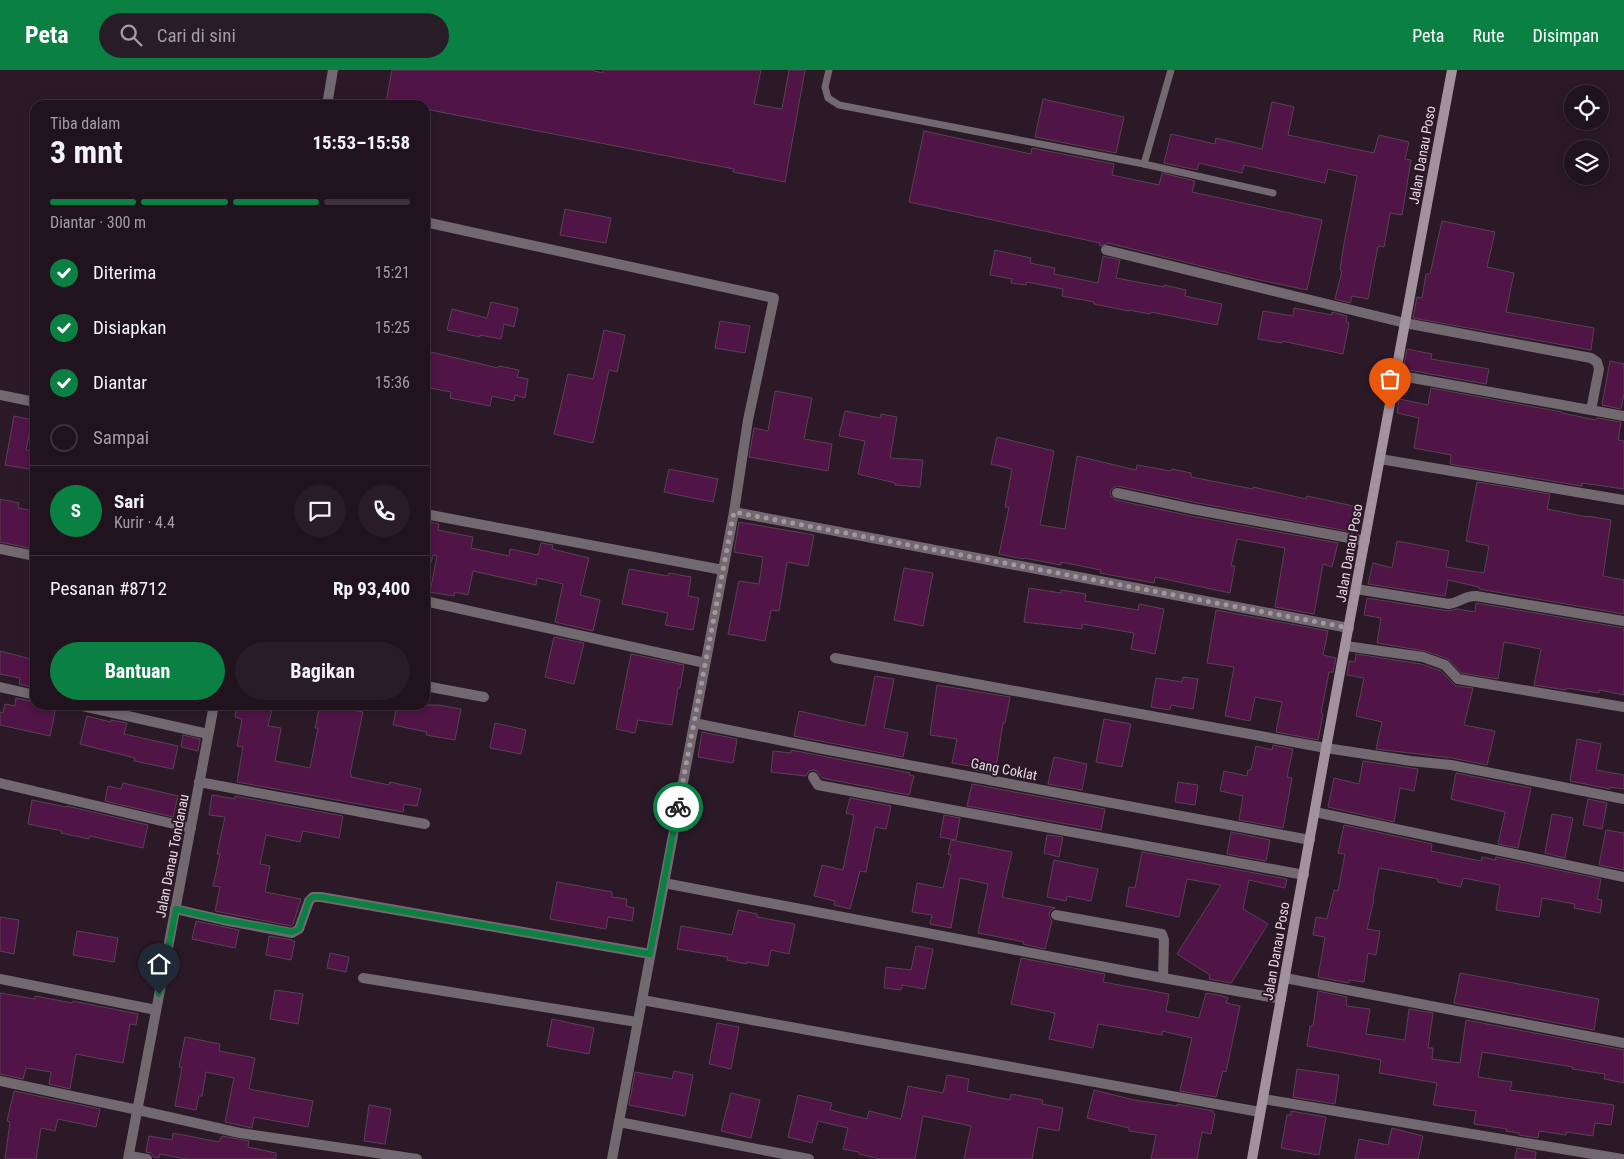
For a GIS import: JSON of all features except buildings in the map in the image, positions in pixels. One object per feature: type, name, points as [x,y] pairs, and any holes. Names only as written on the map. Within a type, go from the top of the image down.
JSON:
[{"type":"street","points":[[328,100],[334,70]]},
{"type":"street","name":"Jalan Danau Poso","points":[[1252,1159],[1452,70]]},
{"type":"street","points":[[430,223],[774,298],[748,420],[734,512],[612,1159]]},
{"type":"street","points":[[1106,250],[1405,323],[1591,358],[1597,362],[1599,369],[1591,410]]},
{"type":"street","points":[[1396,375],[1624,416]]},
{"type":"street","points":[[0,395],[30,401]]},
{"type":"street","points":[[1380,459],[1624,500]]},
{"type":"street","points":[[1117,493],[1365,541]]},
{"type":"street","points":[[734,512],[1349,628]]},
{"type":"street","points":[[430,515],[722,570]]},
{"type":"street","points":[[0,549],[30,555]]},
{"type":"street","points":[[1356,590],[1449,604],[1458,603],[1467,596],[1476,596],[1624,621]]},
{"type":"street","points":[[430,602],[705,663]]},
{"type":"street","points":[[1346,646],[1423,657],[1445,665],[1458,678],[1624,707]]},
{"type":"street","points":[[834,658],[1326,748],[1451,765],[1624,799]]},
{"type":"street","points":[[430,687],[484,697]]},
{"type":"street","points":[[0,688],[30,694]]},
{"type":"street","points":[[100,710],[208,734]]},
{"type":"street","name":"Jalan Danau Tondanau","points":[[129,1157],[213,710]]},
{"type":"street","name":"Gang Coklat","points":[[694,723],[833,751],[1310,840]]},
{"type":"street","points":[[813,777],[818,785],[823,786],[1304,875]]},
{"type":"street","points":[[199,782],[424,824]]},
{"type":"street","points":[[0,783],[191,828]]},
{"type":"street","points":[[1316,812],[1624,877]]},
{"type":"street","points":[[664,883],[1281,999]]},
{"type":"street","points":[[176,909],[223,920],[292,932],[299,929],[309,900],[313,897],[321,897],[650,954]]},
{"type":"street","points":[[1056,915],[1162,934],[1164,940],[1163,978]]},
{"type":"street","points":[[363,978],[637,1022]]},
{"type":"street","points":[[1285,978],[1624,1043]]},
{"type":"street","points":[[0,979],[156,1010]]},
{"type":"street","points":[[642,1000],[1260,1112]]},
{"type":"street","points":[[0,1081],[240,1133],[417,1159]]},
{"type":"street","points":[[1262,1099],[1622,1159]]},
{"type":"street","points":[[619,1122],[809,1159]]},
{"type":"street","points":[[129,1157],[147,1159]]},
{"type":"lane","points":[[829,70],[825,87],[828,98],[839,105],[1144,164],[1273,193]]},
{"type":"lane","points":[[1144,164],[1171,70]]},
{"type":"way so far","points":[[678,807],[734,512],[1349,628],[1390,409]]},
{"type":"route","points":[[159,994],[176,909],[223,920],[292,932],[299,929],[309,900],[313,897],[650,954],[678,807]]}]
